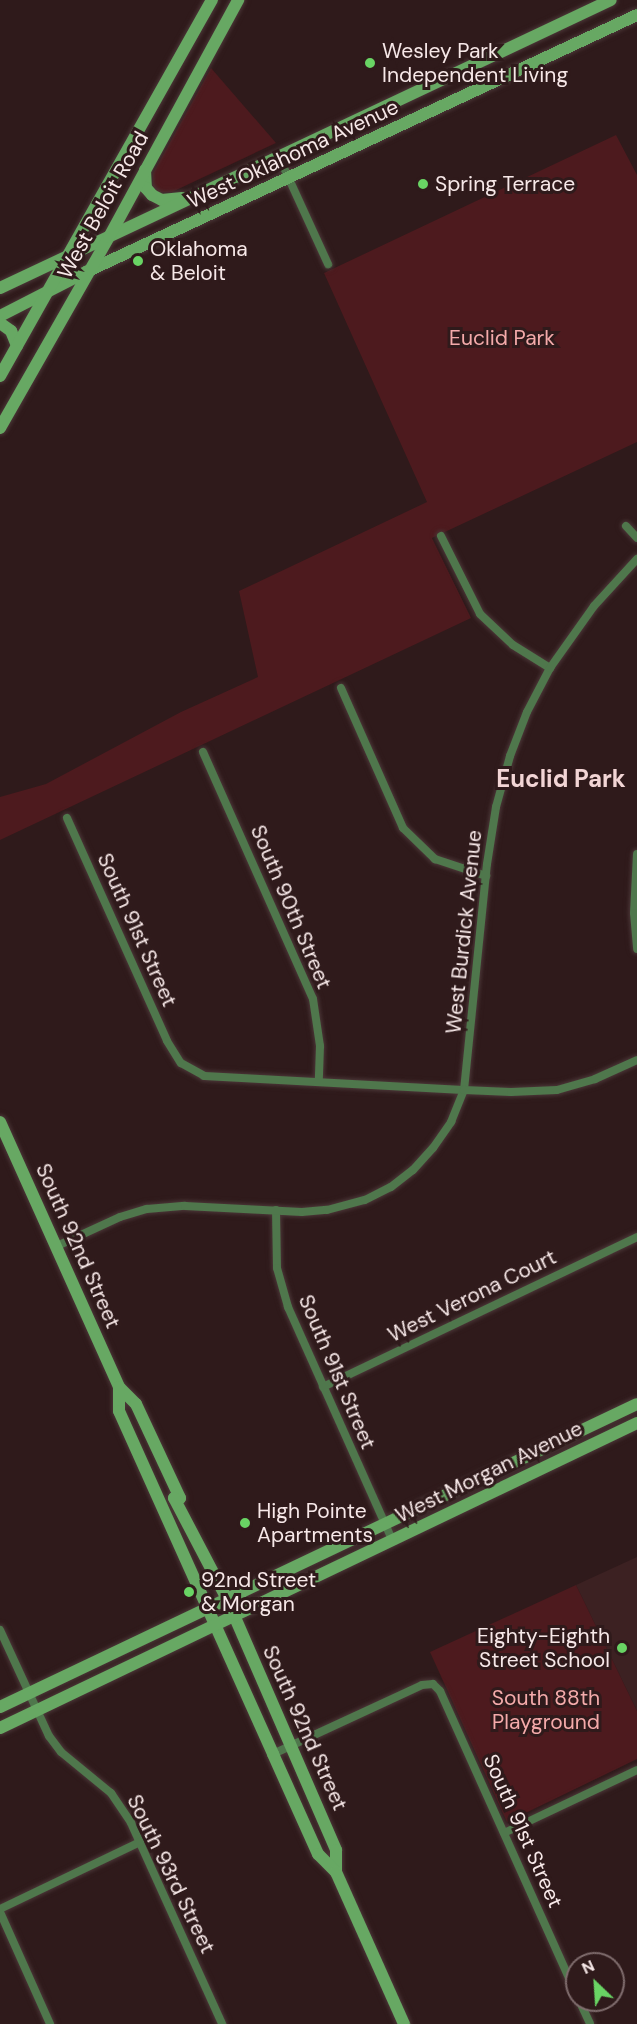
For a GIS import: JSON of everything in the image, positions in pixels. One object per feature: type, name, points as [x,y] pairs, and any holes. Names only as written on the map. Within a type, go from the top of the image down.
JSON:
[{"type":"main road","name":"West Beloit Road","points":[[0,376],[212,0]]},
{"type":"main road","name":"West Beloit Road","points":[[0,428],[109,237],[238,0]]},
{"type":"main road","name":"West Oklahoma Avenue","points":[[0,288],[611,0]]},
{"type":"main road","name":"West Oklahoma Avenue","points":[[0,316],[88,271],[637,15]]},
{"type":"main road","points":[[145,170],[146,188],[157,198],[168,200],[195,196]]},
{"type":"main road","points":[[0,323],[15,335],[16,346]]},
{"type":"main road","name":"South 92nd Street","points":[[0,1122],[119,1387],[136,1404],[180,1498],[174,1498],[227,1599],[336,1850],[336,1872]]},
{"type":"main road","name":"South 92nd Street","points":[[119,1387],[119,1410],[207,1608],[318,1854],[336,1872],[405,2024]]},
{"type":"main road","name":"West Morgan Avenue","points":[[0,1707],[637,1404]]},
{"type":"main road","name":"West Morgan Avenue","points":[[0,1728],[637,1423]]},
{"type":"main road","points":[[595,1424],[603,1439]]},
{"type":"main road","points":[[286,1571],[294,1587]]},
{"type":"main road","points":[[141,1641],[148,1657]]},
{"type":"street","points":[[279,157],[328,264]]},
{"type":"street","points":[[626,526],[637,538]]},
{"type":"street","points":[[441,537],[480,614],[513,645],[550,669]]},
{"type":"street","name":"West Burdick Avenue","points":[[57,1246],[120,1217],[147,1209],[185,1206],[327,1210],[365,1200],[391,1187],[413,1170],[432,1148],[451,1122],[464,1090],[486,876],[496,807],[510,756],[527,712],[550,669],[594,606],[637,559]]},
{"type":"street","points":[[341,688],[404,828],[435,859],[486,876]]},
{"type":"street","name":"South 90th Street","points":[[203,752],[313,999],[320,1046],[319,1082]]},
{"type":"street","name":"South 91st Street","points":[[67,818],[167,1041],[181,1063],[204,1076],[319,1082]]},
{"type":"street","points":[[637,854],[634,913],[637,949]]},
{"type":"street","points":[[319,1082],[529,1092],[557,1090],[595,1079],[637,1060]]},
{"type":"street","name":"South 91st Street","points":[[276,1210],[277,1268],[288,1307],[392,1540]]},
{"type":"street","name":"West Verona Court","points":[[323,1387],[637,1237]]},
{"type":"street","name":"South 93rd Street","points":[[0,1630],[49,1736],[61,1752],[101,1783],[120,1803],[140,1842],[222,2024]]},
{"type":"street","name":"South 91st Street","points":[[292,1745],[422,1685],[433,1684],[440,1691],[565,1969]]},
{"type":"street","points":[[273,1754],[292,1745]]},
{"type":"street","points":[[504,1833],[637,1770]]},
{"type":"street","points":[[50,2024],[0,1911],[140,1842]]},
{"type":"shaded area","name":"Eighty-Eighth Street School","points":[[637,1557],[637,1711],[576,1585]]},
{"type":"green space","points":[[211,68],[276,143],[172,192],[158,192],[153,186],[153,173]]},
{"type":"green space","name":"Euclid Park","points":[[616,135],[637,175],[637,442],[432,538],[471,618],[0,840],[0,797],[46,784],[181,712],[258,677],[239,591],[427,502],[324,273]]},
{"type":"green space","name":"South 88th Playground","points":[[576,1585],[637,1711],[637,1759],[507,1822],[430,1652]]},
{"type":"place","name":"Wesley Park Independent Living","points":[[370,63]]},
{"type":"place","name":"Spring Terrace","points":[[423,184]]},
{"type":"place","name":"Oklahoma & Beloit","points":[[138,261]]},
{"type":"place","name":"High Pointe Apartments","points":[[245,1523]]},
{"type":"place","name":"92nd Street & Morgan","points":[[189,1592]]},
{"type":"place","name":"Eighty-Eighth Street School","points":[[622,1648]]},
{"type":"district","name":"Euclid Park","points":[[561,779]]}]
